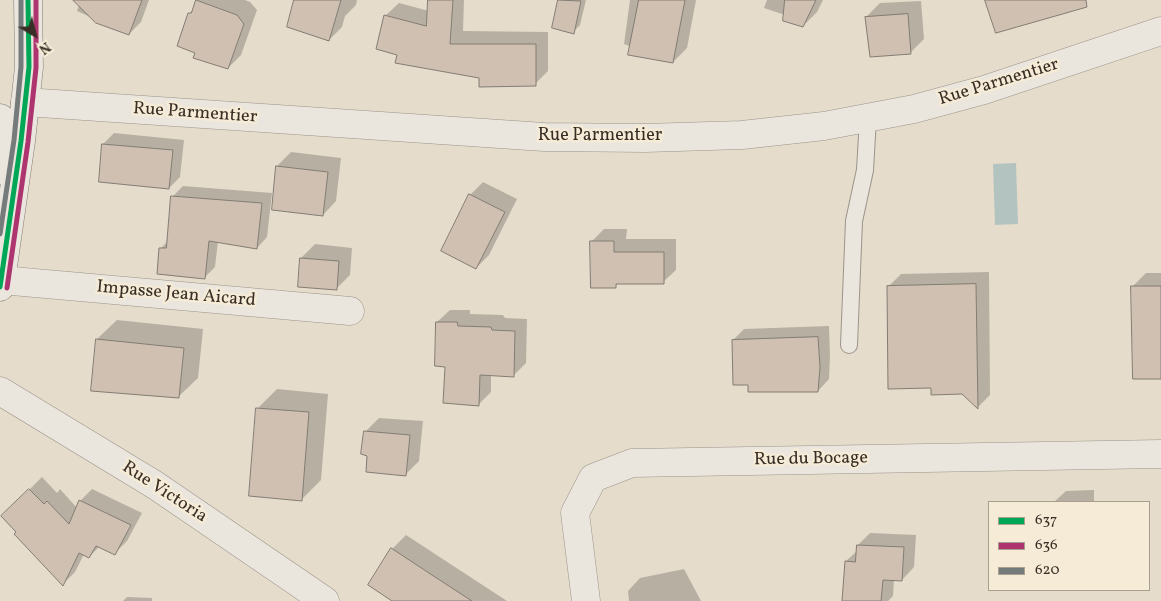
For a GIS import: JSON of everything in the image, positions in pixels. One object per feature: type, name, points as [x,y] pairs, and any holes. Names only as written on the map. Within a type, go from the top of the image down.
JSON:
[{"type":"street","points":[[1,284],[15,191],[29,67],[28,0]]},
{"type":"street","name":"Rue Parmentier","points":[[25,102],[544,138],[645,138],[742,135],[824,126],[914,109],[984,90],[1161,31]]},
{"type":"street","points":[[0,118],[2,142],[15,191]]},
{"type":"street","name":"Impasse Jean Aicard","points":[[1,284],[350,310]]},
{"type":"street","name":"Rue Victoria","points":[[0,391],[155,485],[325,601]]},
{"type":"street","name":"Rue du Bocage","points":[[586,601],[575,513],[593,478],[632,463],[1161,454]]},
{"type":"lane","points":[[849,345],[854,221],[865,170],[868,118]]},
{"type":"shaded area","points":[[1016,163],[1018,224],[995,225],[993,164]]},
{"type":"building","points":[[73,0],[142,0],[129,35],[96,23]]},
{"type":"building","points":[[196,0],[237,15],[244,24],[228,69],[193,58],[195,53],[177,46],[188,13],[191,13]]},
{"type":"building","points":[[294,0],[341,0],[329,41],[287,27]]},
{"type":"building","points":[[428,0],[453,0],[450,44],[536,44],[536,86],[479,87],[479,78],[395,63],[397,55],[376,49],[384,15],[426,26]]},
{"type":"building","points":[[558,0],[581,1],[574,34],[552,28]]},
{"type":"building","points":[[639,0],[685,0],[673,63],[628,55]]},
{"type":"building","points":[[785,0],[816,0],[803,27],[783,21]]},
{"type":"building","points":[[985,0],[1086,0],[1087,7],[996,33]]},
{"type":"building","points":[[908,14],[911,54],[870,57],[865,17]]},
{"type":"building","points":[[102,144],[173,150],[169,189],[99,182]]},
{"type":"building","points":[[276,166],[328,172],[323,216],[272,210]]},
{"type":"building","points":[[469,194],[505,212],[476,269],[441,251]]},
{"type":"building","points":[[171,196],[262,203],[257,249],[209,241],[205,279],[157,274],[159,248],[166,248]]},
{"type":"building","points":[[590,241],[614,241],[614,252],[664,252],[664,284],[616,284],[616,288],[591,288]]},
{"type":"building","points":[[300,258],[339,261],[337,290],[298,287]]},
{"type":"building","points":[[976,284],[978,409],[962,394],[931,395],[931,388],[888,389],[887,286]]},
{"type":"building","points":[[1131,286],[1161,286],[1161,379],[1133,379]]},
{"type":"building","points":[[436,322],[457,322],[458,326],[491,327],[492,330],[515,331],[514,377],[480,375],[479,406],[443,403],[445,367],[435,366]]},
{"type":"building","points":[[818,337],[820,367],[818,392],[748,392],[748,385],[733,385],[732,340]]},
{"type":"building","points":[[96,339],[184,348],[179,398],[91,391]]},
{"type":"building","points":[[256,408],[309,412],[302,501],[249,496]]},
{"type":"building","points":[[364,431],[410,435],[406,476],[366,472],[367,456],[361,454]]},
{"type":"building","points":[[29,489],[44,504],[47,501],[69,524],[79,500],[131,525],[115,555],[96,546],[89,558],[79,553],[63,586],[14,534],[16,532],[1,516]]},
{"type":"building","points":[[857,545],[904,547],[902,581],[883,580],[881,601],[842,601],[845,561],[855,562]]},
{"type":"building","points":[[391,548],[472,601],[392,601],[368,585]]},
{"type":"transit line","name":"620","points":[[0,234],[14,140],[21,67],[21,0]]},
{"type":"transit line","name":"637","points":[[0,287],[21,141],[29,67],[28,0]]},
{"type":"transit line","name":"636","points":[[7,288],[28,142],[36,68],[36,0]]}]
